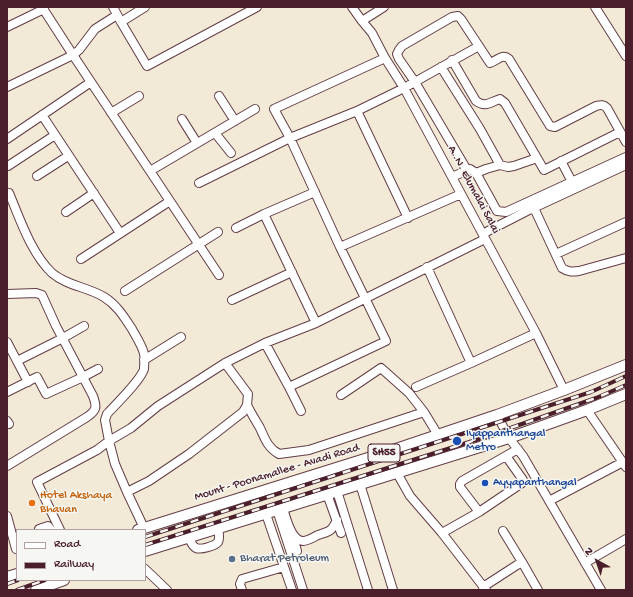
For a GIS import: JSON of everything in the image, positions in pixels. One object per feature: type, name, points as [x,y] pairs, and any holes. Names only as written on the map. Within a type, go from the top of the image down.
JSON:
[{"type":"main road","name":"Mount - Poonamallee - Avadi Road","points":[[141,529],[438,435],[497,415],[626,365]]},
{"type":"main road","name":"SH55","points":[[146,551],[509,438],[587,410],[626,394]]},
{"type":"main road","points":[[36,590],[61,581]]},
{"type":"street","points":[[113,7],[147,66],[256,7]]},
{"type":"street","points":[[7,87],[73,55],[79,50],[95,30],[145,7]]},
{"type":"street","name":"A. N. Elumalai Salai","points":[[352,7],[372,33],[385,58],[404,88],[536,333],[564,390]]},
{"type":"street","points":[[362,21],[384,7]]},
{"type":"street","points":[[595,7],[626,56]]},
{"type":"street","points":[[7,27],[43,8],[219,275]]},
{"type":"street","points":[[467,170],[397,54],[402,46],[452,17],[458,16],[461,19],[490,63],[502,56],[509,59],[550,126],[555,127],[602,104],[607,108],[626,142]]},
{"type":"street","points":[[199,183],[290,138],[357,111],[404,88],[479,46]]},
{"type":"street","points":[[289,387],[386,341],[340,247],[290,138],[274,109],[385,58]]},
{"type":"street","points":[[452,60],[476,101],[483,105],[500,99],[503,100],[544,170],[620,132]]},
{"type":"street","points":[[441,67],[480,129],[500,165]]},
{"type":"street","points":[[7,139],[91,82]]},
{"type":"street","points":[[111,113],[140,96]]},
{"type":"street","points":[[219,96],[235,121]]},
{"type":"street","points":[[150,171],[255,109]]},
{"type":"street","points":[[357,111],[408,218]]},
{"type":"street","points":[[42,115],[120,233]]},
{"type":"street","points":[[182,119],[198,143]]},
{"type":"street","points":[[215,133],[231,153]]},
{"type":"street","points":[[8,166],[55,136]]},
{"type":"street","points":[[37,176],[68,156]]},
{"type":"street","points":[[476,172],[497,211],[504,213],[626,157]]},
{"type":"street","points":[[452,178],[467,170],[476,172],[500,165],[508,167],[514,166],[537,158]]},
{"type":"street","points":[[561,161],[572,182]]},
{"type":"street","points":[[60,529],[37,482],[97,450],[131,428],[158,406],[225,363],[316,323],[427,268],[484,237],[488,231],[626,165]]},
{"type":"street","points":[[8,192],[30,242],[40,258],[53,273],[69,283],[104,297],[115,305],[137,338],[144,354],[144,369],[136,382],[107,414],[105,420],[115,464],[141,529]]},
{"type":"street","points":[[236,228],[315,192]]},
{"type":"street","points":[[66,212],[94,194]]},
{"type":"street","points":[[340,247],[461,194]]},
{"type":"street","points":[[81,259],[170,201]]},
{"type":"street","points":[[534,208],[562,268],[567,272],[579,271],[626,258]]},
{"type":"street","points":[[264,214],[316,323]]},
{"type":"street","points":[[556,254],[626,222]]},
{"type":"street","points":[[124,291],[218,232]]},
{"type":"street","points":[[427,268],[471,363]]},
{"type":"street","points":[[232,300],[292,272]]},
{"type":"street","points":[[7,294],[31,292],[40,294],[95,402],[94,412],[88,417],[7,466]]},
{"type":"street","points":[[17,361],[84,326]]},
{"type":"street","points":[[416,387],[536,333]]},
{"type":"street","points":[[144,360],[181,337]]},
{"type":"street","points":[[7,342],[28,382]]},
{"type":"street","points":[[266,344],[301,410]]},
{"type":"street","points":[[126,492],[149,481],[189,454],[243,412],[247,406],[248,394],[225,363]]},
{"type":"street","points":[[340,395],[380,368],[409,393],[424,412],[438,435]]},
{"type":"street","points":[[7,392],[37,377],[46,394],[98,369]]},
{"type":"street","points":[[247,406],[265,440],[269,446],[279,454],[309,450],[424,412]]},
{"type":"street","points":[[549,501],[624,464],[587,410]]},
{"type":"street","points":[[497,415],[509,438],[523,456],[601,590]]},
{"type":"street","points":[[7,421],[7,424]]},
{"type":"street","points":[[479,512],[460,484],[518,449]]},
{"type":"street","points":[[442,533],[479,512],[522,483],[523,480],[506,456]]},
{"type":"street","points":[[397,473],[410,496],[442,533],[484,588],[522,562]]},
{"type":"street","points":[[360,484],[394,590]]},
{"type":"street","points":[[332,493],[335,516],[341,533]]},
{"type":"street","points":[[332,493],[368,590]]},
{"type":"street","points":[[280,509],[290,530],[297,551]]},
{"type":"street","points":[[280,509],[303,590]]},
{"type":"street","points":[[266,514],[292,590]]},
{"type":"street","points":[[7,516],[16,549],[7,549]]},
{"type":"street","points":[[290,530],[297,539],[303,541],[330,531],[334,526],[335,516]]},
{"type":"street","points":[[39,529],[48,526],[50,529]]},
{"type":"street","points":[[189,538],[195,548],[206,548],[218,542],[218,528]]},
{"type":"street","points":[[503,531],[538,590]]},
{"type":"street","points":[[585,563],[626,539]]},
{"type":"street","points":[[242,590],[240,584],[242,579],[284,567]]},
{"type":"street","points":[[146,569],[167,590]]},
{"type":"railway","points":[[146,537],[591,392],[626,376]]},
{"type":"railway","points":[[146,545],[482,438],[596,398],[626,385]]},
{"type":"railway","points":[[7,584],[16,581]]},
{"type":"railway","points":[[17,590],[42,581]]},
{"type":"place","name":"Iyappanthangal Metro","points":[[457,441]]},
{"type":"place","name":"Ayyapanthangal","points":[[485,483]]},
{"type":"place","name":"Hotel Akshaya Bhavan","points":[[32,503]]},
{"type":"place","name":"Bharat Petroleum","points":[[232,559]]}]
